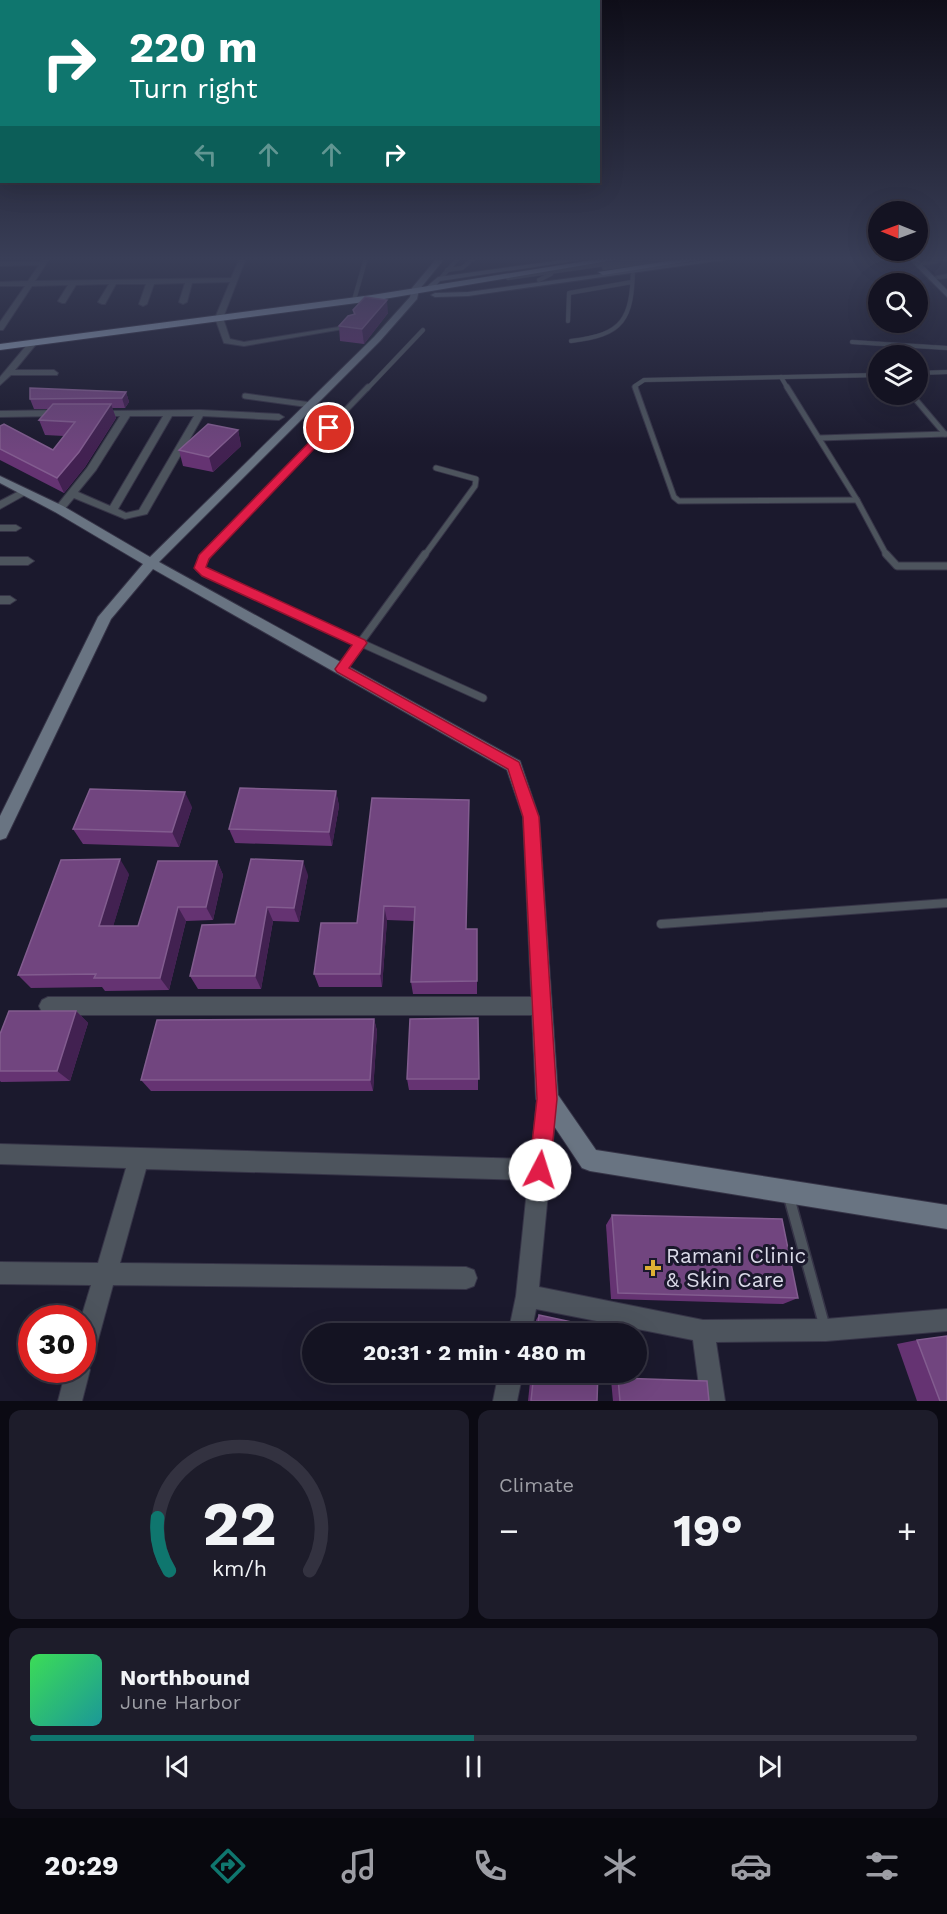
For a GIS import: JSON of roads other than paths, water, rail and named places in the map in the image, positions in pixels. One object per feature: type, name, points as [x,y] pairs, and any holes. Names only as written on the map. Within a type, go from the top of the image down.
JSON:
[{"type":"highway","points":[[0,346],[178,323]]},
{"type":"street","points":[[221,323],[227,341],[235,344],[351,327]]},
{"type":"street","points":[[0,833],[105,617],[151,563],[377,339],[390,323]]},
{"type":"street","points":[[0,382],[34,342]]},
{"type":"street","points":[[8,372],[54,373]]},
{"type":"street","points":[[0,414],[80,413]]},
{"type":"street","points":[[91,413],[279,417]]},
{"type":"street","points":[[112,511],[169,413]]},
{"type":"street","points":[[59,509],[73,494],[126,414]]},
{"type":"street","points":[[73,494],[125,516],[143,512],[200,414]]},
{"type":"street","points":[[0,479],[59,509],[514,766],[531,817],[547,1099],[527,1296],[521,1323]]},
{"type":"street","points":[[0,509],[24,492]]},
{"type":"street","points":[[0,528],[16,528]]},
{"type":"street","points":[[0,561],[28,561]]},
{"type":"street","points":[[48,1006],[540,1006]]},
{"type":"street","points":[[547,1099],[590,1160],[947,1217]]},
{"type":"street","points":[[0,1154],[540,1170]]},
{"type":"street","points":[[96,1306],[139,1158]]},
{"type":"street","points":[[0,1273],[466,1278]]},
{"type":"street","points":[[527,1296],[704,1331],[826,1330],[947,1320]]},
{"type":"street","points":[[704,1331],[713,1401]]},
{"type":"street","points":[[70,1401],[75,1383]]},
{"type":"street","points":[[505,1401],[509,1383]]},
{"type":"lane","points":[[571,341],[602,337],[622,323]]},
{"type":"lane","points":[[423,330],[204,558],[200,568],[206,573],[483,698]]},
{"type":"lane","points":[[852,342],[947,348]]},
{"type":"lane","points":[[928,373],[947,372]]},
{"type":"lane","points":[[857,500],[688,503],[674,497],[635,386],[644,380],[868,375]]},
{"type":"lane","points":[[781,377],[857,500],[887,556],[897,566],[947,566]]},
{"type":"lane","points":[[245,396],[311,405]]},
{"type":"lane","points":[[921,405],[946,434]]},
{"type":"lane","points":[[819,438],[946,434]]},
{"type":"lane","points":[[341,669],[475,486],[476,479],[436,468]]},
{"type":"lane","points":[[661,924],[947,903]]},
{"type":"lane","points":[[787,1192],[826,1330]]},
{"type":"place","name":"Ramani Clinic & Skin Care","points":[[653,1268]]}]
